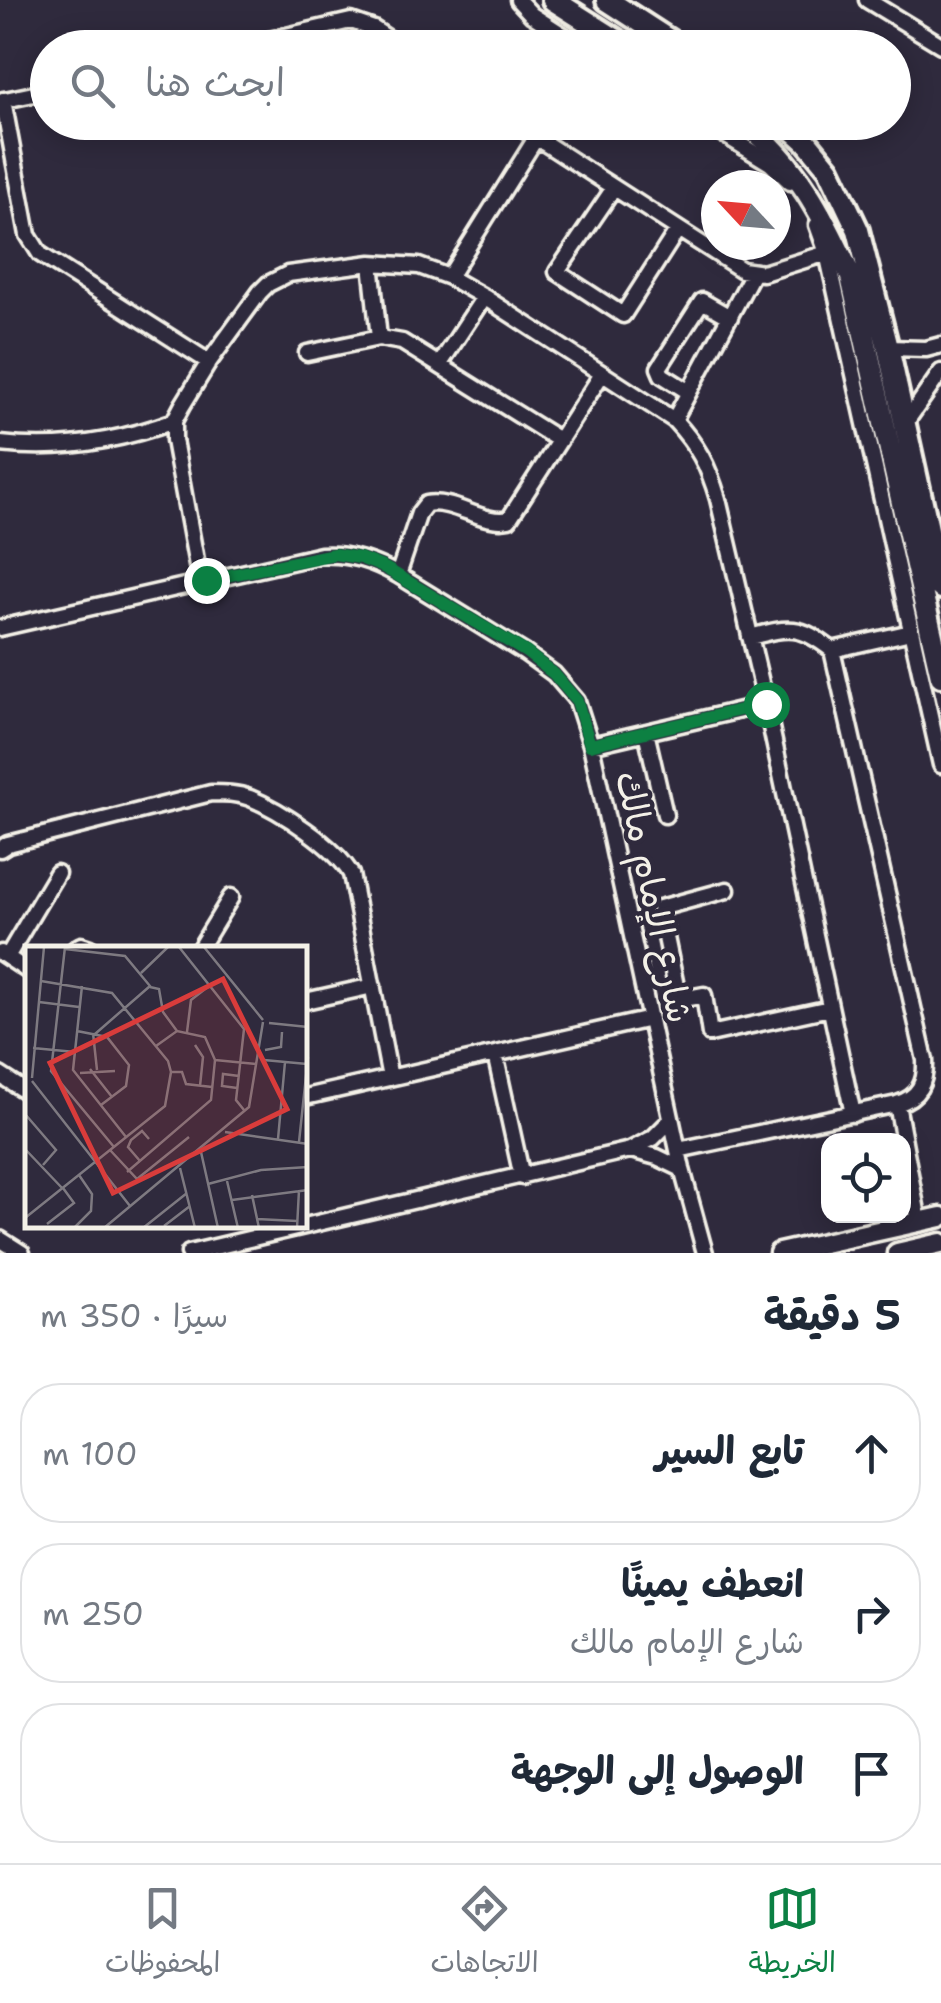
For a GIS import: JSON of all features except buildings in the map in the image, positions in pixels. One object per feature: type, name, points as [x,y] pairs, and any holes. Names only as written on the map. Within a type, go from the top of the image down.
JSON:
[{"type":"main road","points":[[554,0],[600,30]]},
{"type":"main road","points":[[608,0],[654,30]]},
{"type":"main road","points":[[762,140],[802,182],[851,276],[918,530],[941,588]]},
{"type":"main road","points":[[806,140],[829,169],[858,230],[888,348],[904,425],[941,676]]},
{"type":"street","points":[[518,0],[532,15],[556,30]]},
{"type":"street","points":[[867,0],[941,45]]},
{"type":"street","points":[[309,30],[351,20],[377,30]]},
{"type":"street","points":[[30,95],[1,101],[28,234],[40,254],[209,362]]},
{"type":"street","points":[[449,278],[535,140]]},
{"type":"street","points":[[538,140],[733,264],[753,272],[763,273],[826,252]]},
{"type":"street","points":[[733,140],[770,163],[800,193],[812,212],[826,252],[941,766]]},
{"type":"street","points":[[614,188],[557,272],[580,287],[624,315],[678,229]]},
{"type":"street","points":[[371,262],[379,338]]},
{"type":"street","points":[[200,582],[174,440],[174,421],[209,362],[260,292],[288,274],[371,262],[419,266],[484,297],[674,420],[710,469],[766,704],[852,1114]]},
{"type":"street","points":[[674,420],[753,272]]},
{"type":"street","points":[[440,364],[484,297]]},
{"type":"street","points":[[690,392],[662,375],[660,368],[702,301],[730,317]]},
{"type":"street","points":[[307,353],[379,338],[402,342],[559,440]]},
{"type":"street","points":[[888,348],[926,349],[941,345]]},
{"type":"street","points":[[904,425],[941,372]]},
{"type":"street","points":[[398,575],[419,513],[426,504],[440,502],[509,519],[602,374]]},
{"type":"street","points":[[0,444],[77,446],[126,437],[174,421]]},
{"type":"street","name":"شارع الإمام مالك","points":[[0,628],[334,554],[360,558],[398,575],[526,652],[554,674],[577,701],[590,745],[671,1120],[704,1253]]},
{"type":"street","points":[[678,1150],[897,1104],[910,1100],[926,1075],[832,650],[818,639],[787,628],[750,637]]},
{"type":"street","points":[[832,650],[911,632]]},
{"type":"street","points":[[590,745],[766,704]]},
{"type":"street","points":[[646,732],[666,814]]},
{"type":"street","points":[[0,849],[211,794],[251,798],[320,840],[344,861],[351,874],[390,1078]]},
{"type":"street","points":[[25,969],[3,955],[57,873]]},
{"type":"street","points":[[727,890],[660,908],[678,996],[683,999],[704,994],[710,1034],[830,1008]]},
{"type":"street","points":[[201,946],[231,896]]},
{"type":"street","points":[[308,1001],[373,986]]},
{"type":"street","points":[[308,1096],[650,1019]]},
{"type":"street","points":[[495,1054],[522,1177]]},
{"type":"street","points":[[2,1080],[25,1092]]},
{"type":"street","points":[[897,1104],[919,1222]]},
{"type":"street","points":[[308,1226],[630,1150],[653,1138],[671,1120]]},
{"type":"street","points":[[630,1150],[682,1169]]},
{"type":"street","points":[[779,1253],[941,1217]]},
{"type":"street","points":[[190,1253],[299,1228]]},
{"type":"street","points":[[0,1239],[22,1253]]},
{"type":"street","points":[[898,1253],[941,1243]]},
{"type":"route","points":[[206,580],[334,554],[360,558],[385,568],[526,652],[554,674],[577,701],[590,745],[766,704]]}]
